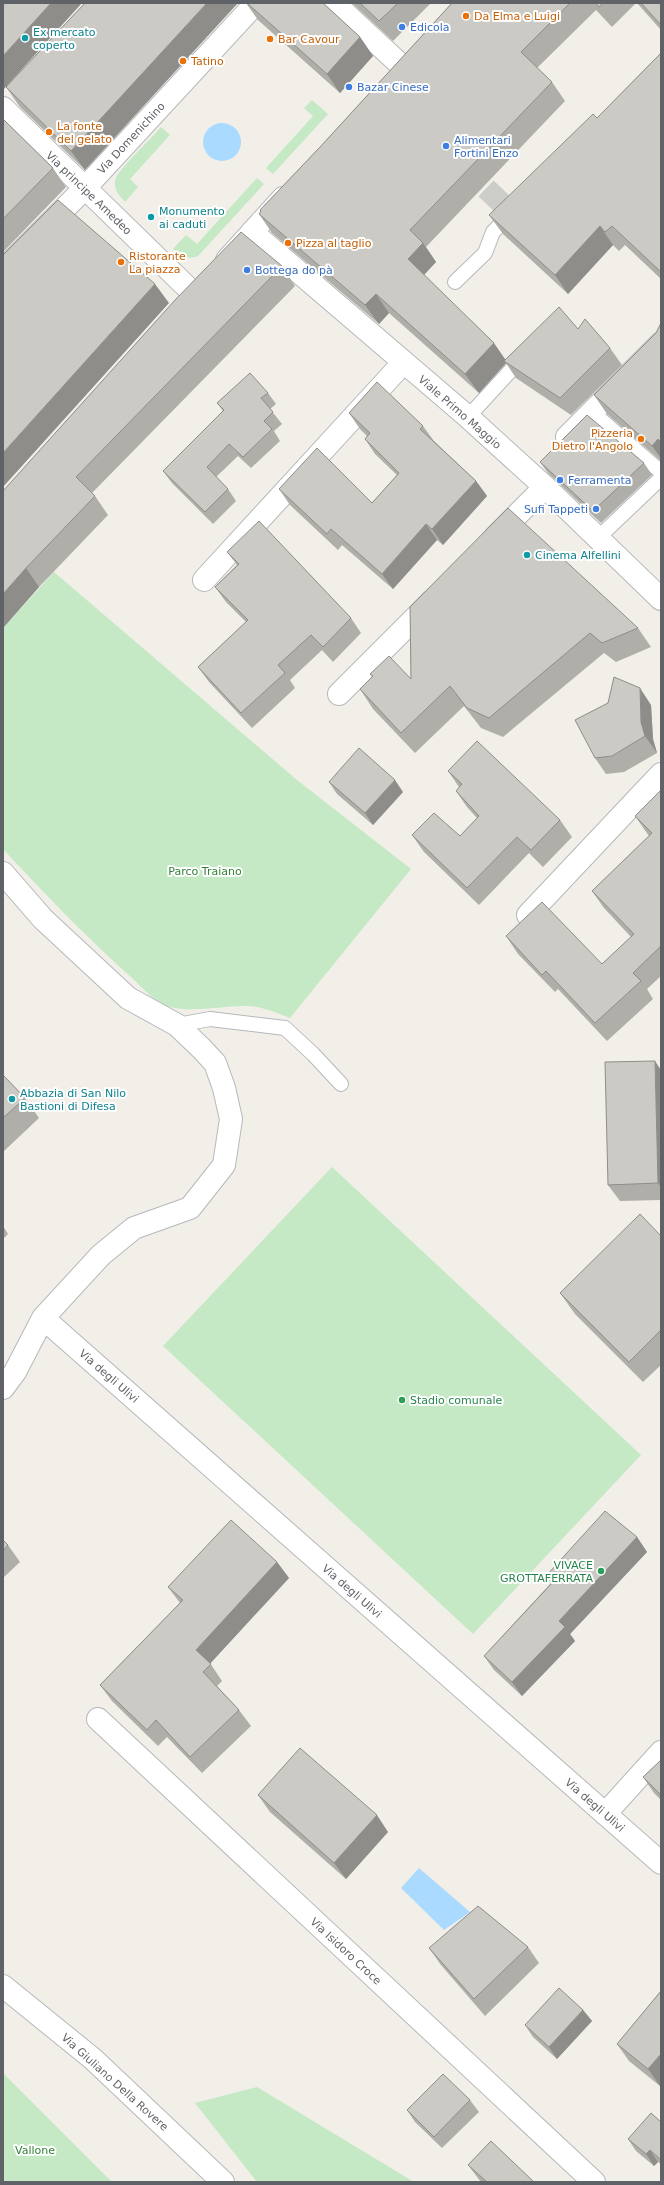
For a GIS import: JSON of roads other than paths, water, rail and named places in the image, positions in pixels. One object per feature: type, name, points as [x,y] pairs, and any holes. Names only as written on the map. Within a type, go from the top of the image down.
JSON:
[{"type":"street","name":"Via Domenichino","points":[[3,270],[84,188],[256,3]]},
{"type":"street","points":[[334,3],[397,75],[420,51]]},
{"type":"street","name":"Via principe Amedeo","points":[[7,103],[84,188],[206,282]]},
{"type":"street","points":[[178,311],[295,185]]},
{"type":"street","name":"Viale Primo Maggio","points":[[252,232],[403,363],[468,417],[538,480],[661,599]]},
{"type":"street","points":[[481,552],[538,480],[550,454],[661,343]]},
{"type":"street","points":[[204,580],[403,363]]},
{"type":"street","points":[[339,694],[448,584]]},
{"type":"street","points":[[528,915],[661,774]]},
{"type":"street","points":[[3,873],[43,919],[128,998],[177,1026],[215,1063],[224,1088],[231,1119],[224,1164],[190,1208],[134,1228],[101,1256],[43,1318],[15,1372],[3,1388]]},
{"type":"street","name":"Via degli Ulivi","points":[[43,1318],[661,1863]]},
{"type":"street","name":"Via Isidoro Croce","points":[[98,1719],[594,2182]]},
{"type":"street","points":[[605,1814],[661,1752]]},
{"type":"street","name":"Via Giuliano Della Rovere","points":[[3,1986],[93,2059],[224,2182]]},
{"type":"lane","points":[[455,282],[485,253],[493,232],[523,202]]},
{"type":"lane","points":[[468,417],[527,353]]},
{"type":"lane","points":[[592,412],[660,472],[598,538]]},
{"type":"lane","points":[[177,1026],[210,1019],[285,1028],[313,1054],[341,1084]]},
{"type":"water","points":[[218,123],[226,123],[236,128],[240,135],[240,149],[236,156],[226,161],[218,161],[208,156],[206,153],[203,146],[203,138],[208,128],[211,126]]},
{"type":"water","points":[[419,1868],[470,1912],[444,1930],[401,1888]]},
{"type":"tunnel","points":[[462,166],[512,213]]},
{"type":"place","name":"Da Elma e Luigi","points":[[466,16]]},
{"type":"place","name":"Edicola","points":[[402,27]]},
{"type":"place","name":"Ex mercato coperto","points":[[25,38]]},
{"type":"place","name":"Bar Cavour","points":[[270,39]]},
{"type":"place","name":"Tatino","points":[[183,61]]},
{"type":"place","name":"Bazar Cinese","points":[[349,87]]},
{"type":"place","name":"La fonte del gelato","points":[[49,132]]},
{"type":"place","name":"Alimentari Fortini Enzo","points":[[446,146]]},
{"type":"place","name":"Monumento ai caduti","points":[[151,217]]},
{"type":"place","name":"Pizza al taglio","points":[[288,243]]},
{"type":"place","name":"Ristorante La piazza","points":[[121,262]]},
{"type":"place","name":"Bottega do pà","points":[[247,270]]},
{"type":"place","name":"Pizzeria Dietro l'Angolo","points":[[641,439]]},
{"type":"place","name":"Ferramenta","points":[[560,480]]},
{"type":"place","name":"Sufi Tappeti","points":[[596,509]]},
{"type":"place","name":"Cinema Alfellini","points":[[527,555]]},
{"type":"place","name":"Abbazia di San Nilo Bastioni di Difesa","points":[[12,1099]]},
{"type":"place","name":"Stadio comunale","points":[[402,1400]]},
{"type":"place","name":"VIVACE GROTTAFERRATA","points":[[601,1571]]},
{"type":"park label","name":"Parco Traiano","points":[[205,871]]},
{"type":"park label","name":"Vallone","points":[[35,2150]]}]
